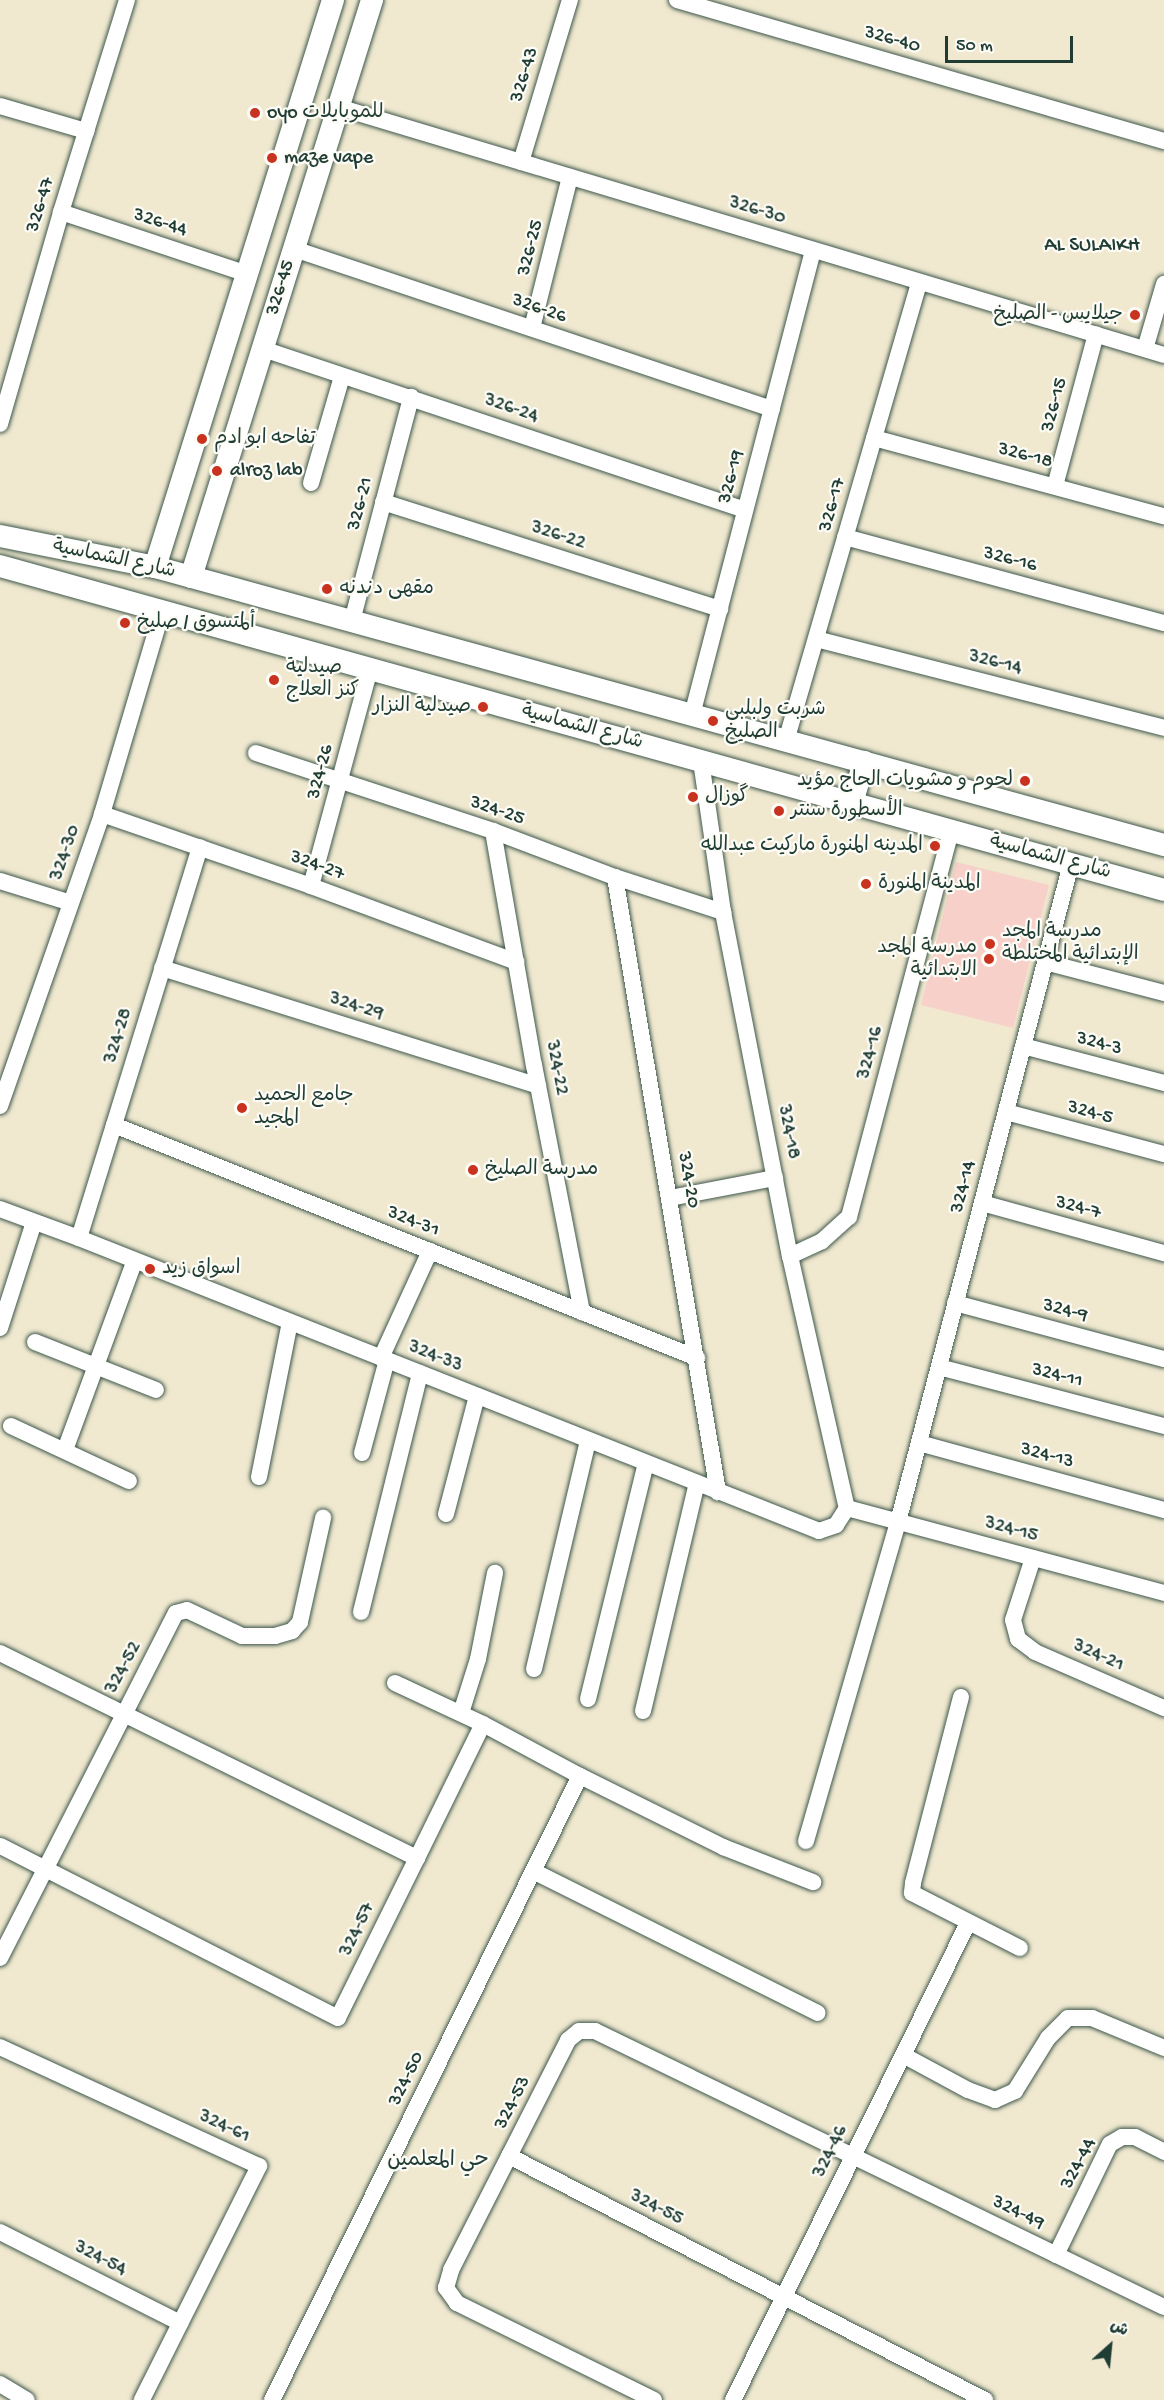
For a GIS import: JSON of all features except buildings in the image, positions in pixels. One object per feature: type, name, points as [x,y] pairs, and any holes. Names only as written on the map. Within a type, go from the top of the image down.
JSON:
[{"type":"street","name":"326-47","points":[[0,424],[61,212],[127,0]]},
{"type":"street","name":"326-45","points":[[155,567],[333,0]]},
{"type":"street","name":"326-45","points":[[191,576],[372,0]]},
{"type":"street","name":"326-43","points":[[521,162],[570,0]]},
{"type":"street","name":"326-40","points":[[677,0],[1164,141]]},
{"type":"street","points":[[0,106],[86,131]]},
{"type":"street","name":"326-30","points":[[338,107],[1164,355]]},
{"type":"street","name":"326-25","points":[[532,328],[570,177]]},
{"type":"street","name":"326-44","points":[[61,212],[247,274]]},
{"type":"street","name":"326-26","points":[[294,249],[772,409]]},
{"type":"street","name":"326-19","points":[[692,715],[813,250]]},
{"type":"street","name":"326-17","points":[[786,741],[919,282]]},
{"type":"street","points":[[1145,349],[1164,284]]},
{"type":"street","name":"326-15","points":[[1055,486],[1096,334]]},
{"type":"street","name":"326-24","points":[[262,349],[745,510]]},
{"type":"street","points":[[311,483],[342,376]]},
{"type":"street","name":"326-21","points":[[352,621],[411,398]]},
{"type":"street","name":"326-18","points":[[874,438],[1164,516]]},
{"type":"street","name":"326-22","points":[[383,502],[720,609]]},
{"type":"street","name":"شارع الشماسية","points":[[0,536],[191,576],[1164,845]]},
{"type":"street","name":"326-16","points":[[845,537],[1164,623]]},
{"type":"street","name":"شارع الشماسية","points":[[1,569],[162,611],[1164,890]]},
{"type":"street","name":"324-30","points":[[0,1106],[102,814],[162,611]]},
{"type":"street","name":"326-14","points":[[816,639],[1164,728]]},
{"type":"street","name":"324-26","points":[[311,886],[370,669]]},
{"type":"street","name":"324-25","points":[[256,753],[493,831],[615,877],[723,912]]},
{"type":"street","name":"324-18","points":[[701,761],[723,912],[790,1256],[847,1508]]},
{"type":"street","points":[[852,803],[864,762]]},
{"type":"street","name":"324-27","points":[[102,814],[311,886],[516,962]]},
{"type":"street","name":"324-22","points":[[493,831],[538,1086],[582,1312]]},
{"type":"street","name":"324-16","points":[[790,1256],[822,1241],[849,1217],[951,831]]},
{"type":"street","name":"324-28","points":[[79,1238],[200,847]]},
{"type":"street","name":"324-14","points":[[806,1841],[898,1521],[1071,864]]},
{"type":"street","name":"324-20","points":[[615,877],[718,1492]]},
{"type":"street","points":[[0,881],[71,903]]},
{"type":"street","points":[[1045,962],[1164,993]]},
{"type":"street","name":"324-29","points":[[162,968],[538,1086]]},
{"type":"street","name":"324-3","points":[[1023,1046],[1164,1083]]},
{"type":"street","name":"324-5","points":[[1006,1112],[1164,1154]]},
{"type":"street","name":"324-31","points":[[114,1125],[697,1358]]},
{"type":"street","points":[[670,1198],[775,1178]]},
{"type":"street","name":"324-7","points":[[982,1203],[1164,1253]]},
{"type":"street","name":"324-33","points":[[0,1209],[135,1260],[819,1531],[836,1525],[847,1508]]},
{"type":"street","points":[[0,1328],[34,1222]]},
{"type":"street","points":[[362,1453],[384,1359],[430,1251]]},
{"type":"street","points":[[65,1450],[135,1260]]},
{"type":"street","name":"324-9","points":[[955,1303],[1164,1359]]},
{"type":"street","points":[[259,1477],[290,1322]]},
{"type":"street","points":[[35,1342],[156,1390]]},
{"type":"street","name":"324-11","points":[[939,1367],[1164,1426]]},
{"type":"street","points":[[361,1612],[420,1373]]},
{"type":"street","points":[[446,1515],[477,1396]]},
{"type":"street","points":[[11,1426],[129,1480]]},
{"type":"street","points":[[534,1670],[588,1440]]},
{"type":"street","name":"324-13","points":[[919,1443],[1164,1510]]},
{"type":"street","points":[[588,1699],[646,1463]]},
{"type":"street","points":[[643,1711],[698,1483]]},
{"type":"street","name":"324-15","points":[[847,1508],[1164,1593]]},
{"type":"street","name":"324-52","points":[[0,1958],[176,1613],[187,1610],[242,1636],[275,1636],[292,1631],[300,1622],[323,1518]]},
{"type":"street","name":"324-21","points":[[1034,1558],[1013,1620],[1018,1639],[1035,1652],[1164,1708]]},
{"type":"street","points":[[460,1713],[478,1659],[495,1573]]},
{"type":"street","points":[[0,1653],[417,1858],[483,1724]]},
{"type":"street","points":[[395,1683],[483,1724],[580,1776],[723,1847],[813,1882]]},
{"type":"street","points":[[962,1697],[912,1893],[1020,1948]]},
{"type":"street","name":"324-50","points":[[272,2400],[580,1776]]},
{"type":"street","points":[[0,1846],[45,1869]]},
{"type":"street","name":"324-57","points":[[45,1869],[338,2018],[417,1858]]},
{"type":"street","points":[[533,1871],[818,2013]]},
{"type":"street","name":"324-46","points":[[733,2400],[968,1923]]},
{"type":"street","points":[[903,2055],[968,2090],[995,2100],[1015,2091],[1048,2038],[1068,2018],[1092,2018],[1164,2048]]},
{"type":"street","name":"324-53","points":[[654,2400],[457,2303],[446,2289],[451,2270],[568,2040],[579,2031],[595,2031],[854,2154]]},
{"type":"street","name":"324-61","points":[[0,2047],[258,2166],[142,2400]]},
{"type":"street","name":"324-44","points":[[1056,2255],[1110,2144],[1122,2138],[1135,2138],[1164,2152]]},
{"type":"street","name":"324-49","points":[[854,2154],[1164,2307]]},
{"type":"street","name":"324-55","points":[[509,2156],[784,2297]]},
{"type":"street","name":"324-54","points":[[0,2232],[180,2323]]},
{"type":"street","points":[[784,2297],[985,2400]]},
{"type":"street","points":[[0,2384],[24,2399]]},
{"type":"shaded area","points":[[956,862],[1049,885],[1013,1028],[921,1005]]},
{"type":"place","name":"oyo للموبايلات","points":[[255,113]]},
{"type":"place","name":"maze vape","points":[[272,158]]},
{"type":"place","name":"جيلايس - الصليخ","points":[[1135,315]]},
{"type":"place","name":"تفاحه ابو ادم","points":[[202,439]]},
{"type":"place","name":"alroz lab","points":[[217,471]]},
{"type":"place","name":"مقهى دندنه","points":[[327,589]]},
{"type":"place","name":"ألمتسوق / صليخ","points":[[125,623]]},
{"type":"place","name":"صيدلية كنز العلاج","points":[[274,680]]},
{"type":"place","name":"صيدلية النزار","points":[[483,707]]},
{"type":"place","name":"شربت ولبلبي الصليخ","points":[[713,721]]},
{"type":"place","name":"لحوم و مشويات الحاج مؤيد","points":[[1025,781]]},
{"type":"place","name":"گوزال","points":[[693,797]]},
{"type":"place","name":"الأسطورة سنتر","points":[[779,811]]},
{"type":"place","name":"المدينه المنورة ماركيت عبدالله","points":[[935,846]]},
{"type":"place","name":"المدينة المنورة","points":[[866,884]]},
{"type":"place","name":"مدرسة المجد الإبتدائية المختلطة","points":[[990,944]]},
{"type":"place","name":"مدرسة المجد الابتدائية","points":[[989,959]]},
{"type":"place","name":"جامع الحميد المجيد","points":[[242,1108]]},
{"type":"place","name":"مدرسة الصليخ","points":[[473,1170]]},
{"type":"place","name":"اسواق زيد","points":[[150,1269]]},
{"type":"district","name":"AL SULAIKH","points":[[1092,247]]},
{"type":"district","name":"حي المعلمين","points":[[438,2162]]}]
